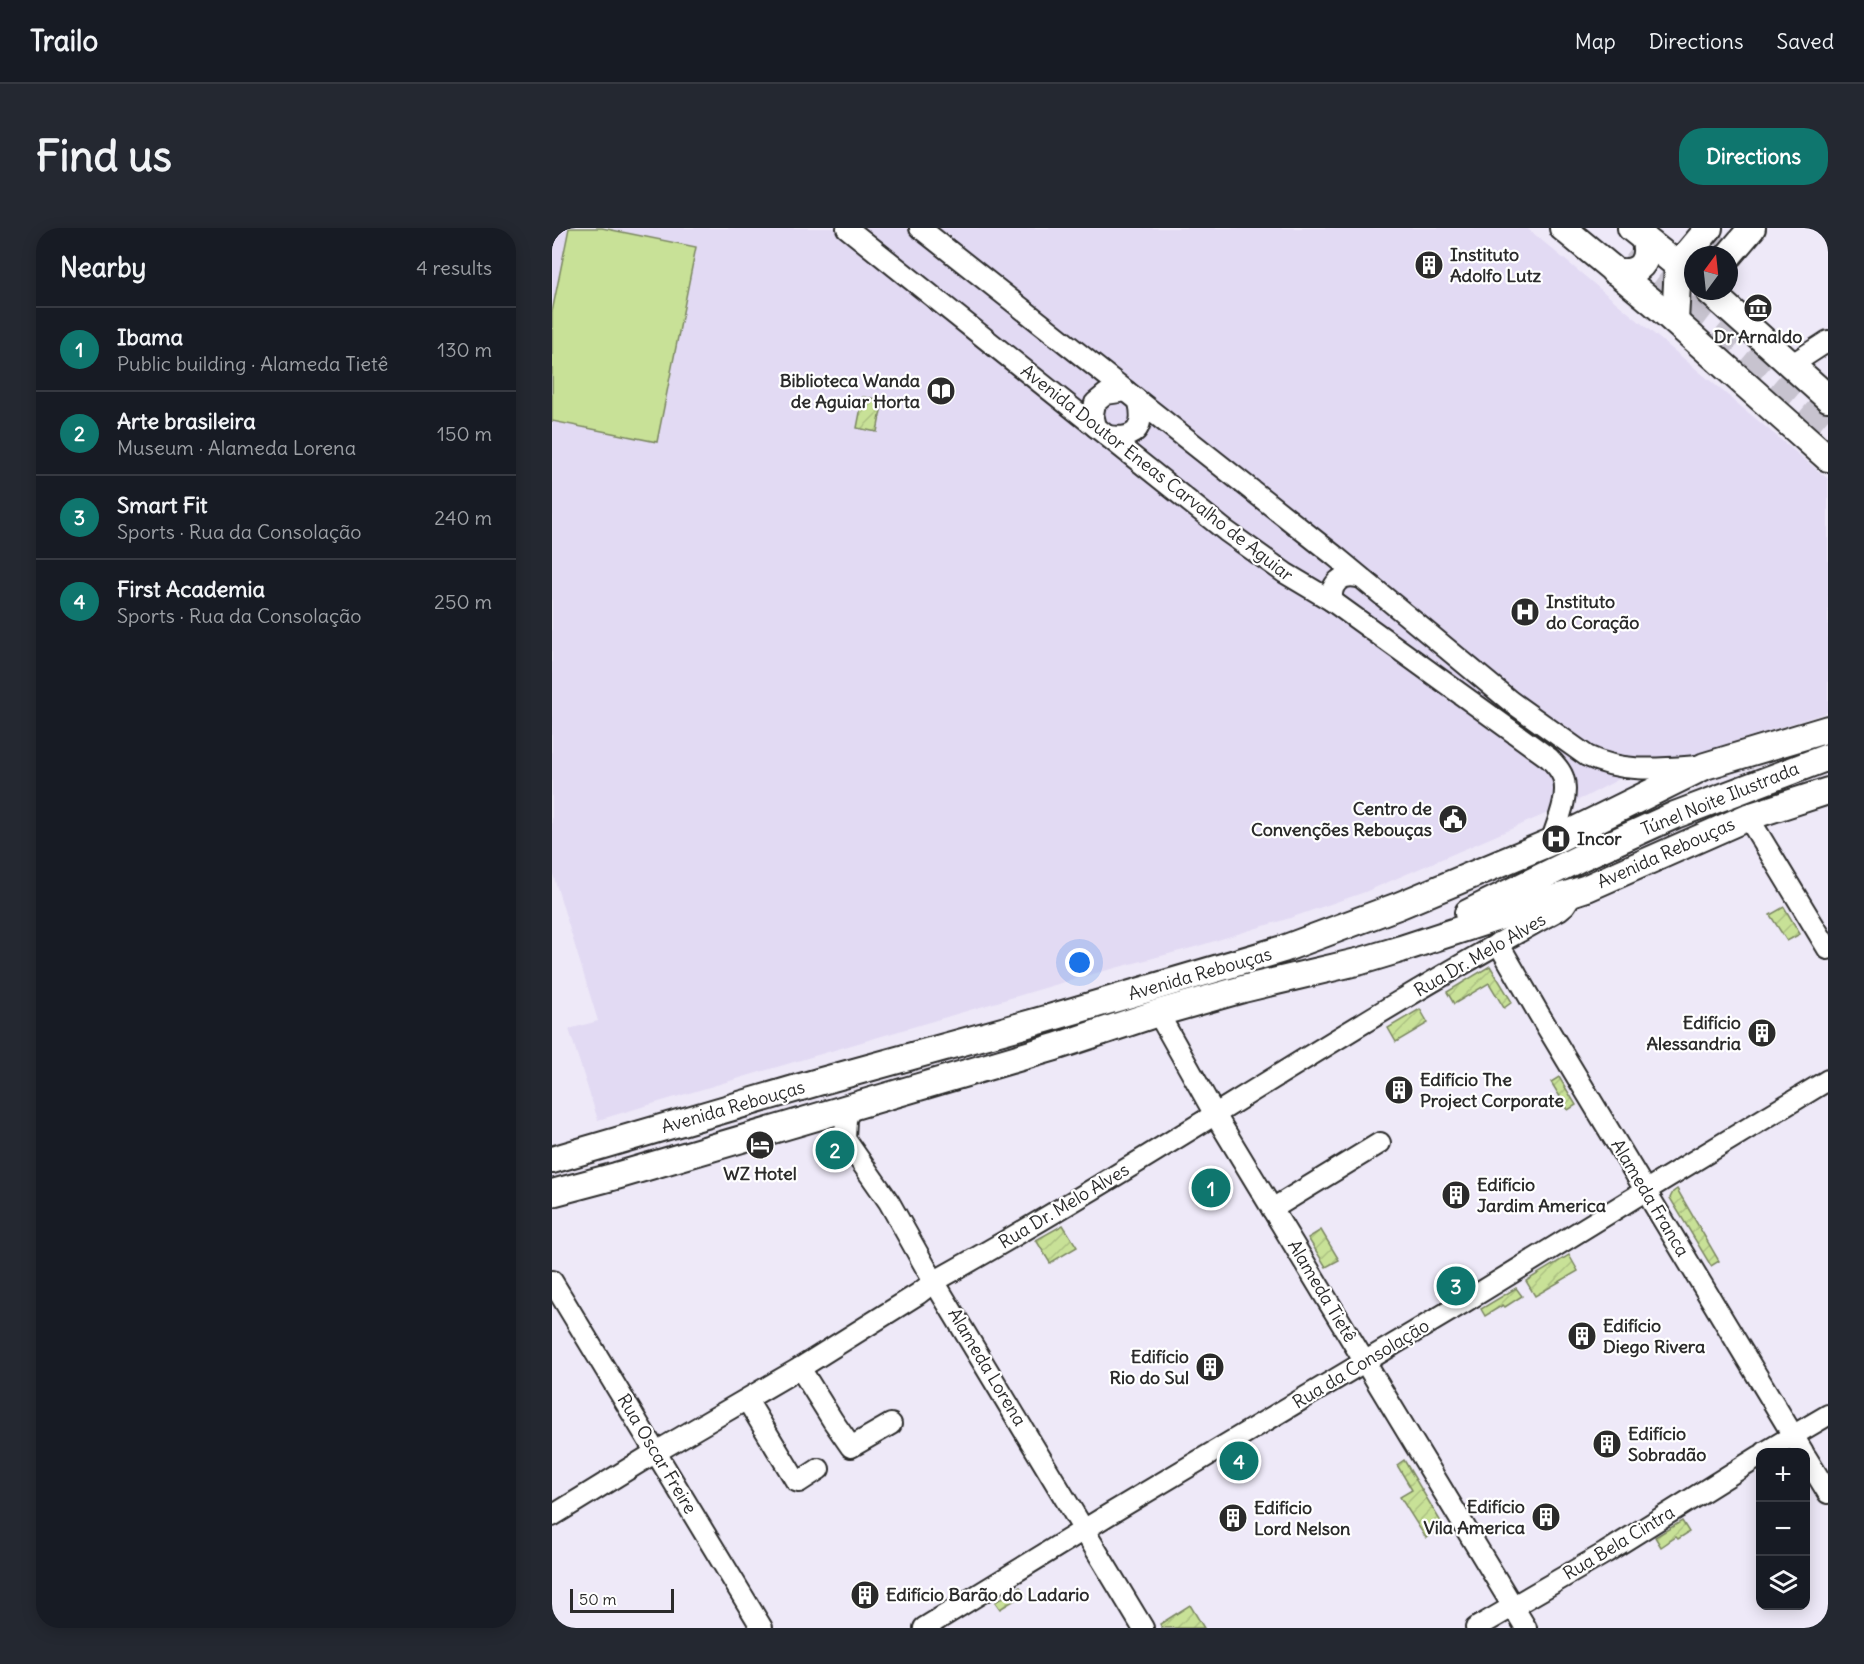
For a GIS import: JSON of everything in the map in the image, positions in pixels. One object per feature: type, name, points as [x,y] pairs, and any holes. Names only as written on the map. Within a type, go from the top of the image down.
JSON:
[{"type":"main road","points":[[1563,228],[1618,265],[1624,273],[1641,266],[1646,257],[1647,248],[1638,233]]},
{"type":"main road","points":[[1585,228],[1618,265],[1675,321],[1828,458]]},
{"type":"main road","points":[[1699,246],[1709,228]]},
{"type":"main road","points":[[1722,228],[1728,235],[1734,237],[1750,231]]},
{"type":"main road","points":[[1737,246],[1750,231]]},
{"type":"main road","points":[[1638,233],[1684,270]]},
{"type":"main road","points":[[1675,321],[1684,276]]},
{"type":"main road","points":[[1719,300],[1828,398]]},
{"type":"main road","name":"Avenida Rebouças","points":[[552,1160],[1259,957],[1398,906],[1551,842],[1705,766],[1828,729]]},
{"type":"main road","name":"Túnel Noite Ilustrada","points":[[1580,858],[1675,815],[1828,757]]},
{"type":"main road","name":"Avenida Rebouças","points":[[552,1193],[1055,1047],[1158,1013],[1401,949],[1587,888],[1748,817],[1828,791]]},
{"type":"main road","name":"Avenida Rebouças","points":[[1401,949],[1432,931],[1580,858]]},
{"type":"street","name":"Avenida Doutor Eneas Carvalho de Aguiar","points":[[847,228],[865,236],[1102,432],[1226,531],[1285,573],[1332,601],[1549,758],[1558,767],[1563,777],[1564,792],[1551,842]]},
{"type":"street","points":[[920,228],[1358,576],[1510,701],[1587,756],[1616,767],[1635,769],[1705,766]]},
{"type":"street","points":[[1791,365],[1828,341]]},
{"type":"street","points":[[1107,394],[1132,397],[1141,420],[1136,431],[1126,437],[1102,432],[1093,414],[1095,403],[1107,394]]},
{"type":"street","points":[[1332,601],[1332,590],[1338,581],[1347,576],[1358,576]]},
{"type":"street","points":[[1495,720],[1509,713],[1510,701]]},
{"type":"street","points":[[1748,817],[1828,949]]},
{"type":"street","name":"Rua Dr. Melo Alves","points":[[552,1516],[800,1368],[935,1281],[1070,1204],[1214,1113],[1498,943],[1559,910],[1573,893]]},
{"type":"street","name":"Alameda Franca","points":[[1498,943],[1798,1444]]},
{"type":"street","name":"Alameda Tietê","points":[[1158,1013],[1214,1113],[1526,1628]]},
{"type":"street","name":"Rua da Consolação","points":[[924,1628],[1828,1080]]},
{"type":"street","name":"Alameda Lorena","points":[[852,1106],[846,1119],[845,1139],[889,1202],[926,1268],[1143,1628]]},
{"type":"street","points":[[1272,1209],[1380,1143]]},
{"type":"street","name":"Rua Oscar Freire","points":[[552,1281],[762,1628]]},
{"type":"street","points":[[800,1368],[851,1447],[891,1424]]},
{"type":"street","points":[[747,1400],[796,1481],[799,1482],[819,1469]]},
{"type":"street","points":[[1782,1448],[1798,1444],[1828,1415]]},
{"type":"street","name":"Rua Bela Cintra","points":[[1476,1628],[1605,1553],[1756,1459]]},
{"type":"street","points":[[1810,1463],[1828,1493]]},
{"type":"shaded area","points":[[552,228],[1527,228],[1828,479],[1828,712],[1625,776],[1585,797],[1365,892],[1290,918],[598,1120],[569,1029],[598,1021],[552,871]]},
{"type":"green space","points":[[569,228],[602,228],[696,247],[657,442],[552,421],[552,312]]},
{"type":"green space","points":[[863,397],[883,400],[877,432],[857,428]]},
{"type":"green space","points":[[1784,907],[1800,934],[1787,941],[1770,915]]},
{"type":"green space","points":[[1490,966],[1512,1002],[1504,1008],[1489,983],[1454,1004],[1447,992]]},
{"type":"green space","points":[[1420,1009],[1428,1023],[1396,1042],[1388,1028]]},
{"type":"green space","points":[[1559,1077],[1576,1105],[1568,1110],[1551,1082]]},
{"type":"green space","points":[[1677,1189],[1719,1261],[1711,1266],[1670,1198]]},
{"type":"green space","points":[[1063,1225],[1077,1247],[1050,1263],[1036,1240]]},
{"type":"green space","points":[[1321,1230],[1339,1260],[1326,1267],[1308,1238]]},
{"type":"green space","points":[[1569,1255],[1578,1271],[1535,1296],[1526,1281]]},
{"type":"green space","points":[[1516,1288],[1522,1296],[1485,1316],[1481,1309]]},
{"type":"green space","points":[[1404,1460],[1444,1527],[1426,1538],[1400,1497],[1412,1490],[1397,1465]]},
{"type":"green space","points":[[1682,1521],[1689,1532],[1661,1547],[1655,1537]]},
{"type":"green space","points":[[1020,1587],[1025,1594],[1000,1609],[995,1602]]},
{"type":"green space","points":[[1190,1605],[1204,1628],[1162,1628],[1160,1624]]},
{"type":"tunnel","points":[[1713,246],[1728,228]]},
{"type":"tunnel","points":[[1623,259],[1708,324],[1828,426]]},
{"type":"place","name":"Instituto Adolfo Lutz","points":[[1429,265]]},
{"type":"place","name":"Dr Arnaldo","points":[[1758,308]]},
{"type":"place","name":"Biblioteca Wanda de Aguiar Horta","points":[[941,391]]},
{"type":"place","name":"Instituto do Coração","points":[[1525,612]]},
{"type":"place","name":"Centro de Convenções Rebouças","points":[[1453,819]]},
{"type":"place","name":"Incor","points":[[1556,839]]},
{"type":"place","name":"Edifício Alessandria","points":[[1762,1033]]},
{"type":"place","name":"Edifício The Project Corporate","points":[[1399,1090]]},
{"type":"place","name":"WZ Hotel","points":[[760,1145]]},
{"type":"place","name":"Arte brasileira","points":[[835,1150]]},
{"type":"place","name":"Ibama","points":[[1211,1188]]},
{"type":"place","name":"Edifício Jardim America","points":[[1456,1195]]},
{"type":"place","name":"Smart Fit","points":[[1456,1286]]},
{"type":"place","name":"Edifício Diego Rivera","points":[[1582,1336]]},
{"type":"place","name":"Edifício Rio do Sul","points":[[1210,1367]]},
{"type":"place","name":"Edifício Sobradão","points":[[1607,1444]]},
{"type":"place","name":"First Academia","points":[[1239,1461]]},
{"type":"place","name":"Edifício Vila America","points":[[1546,1517]]},
{"type":"place","name":"Edifício Lord Nelson","points":[[1233,1518]]},
{"type":"place","name":"Edifício Barão do Ladario","points":[[865,1595]]}]
